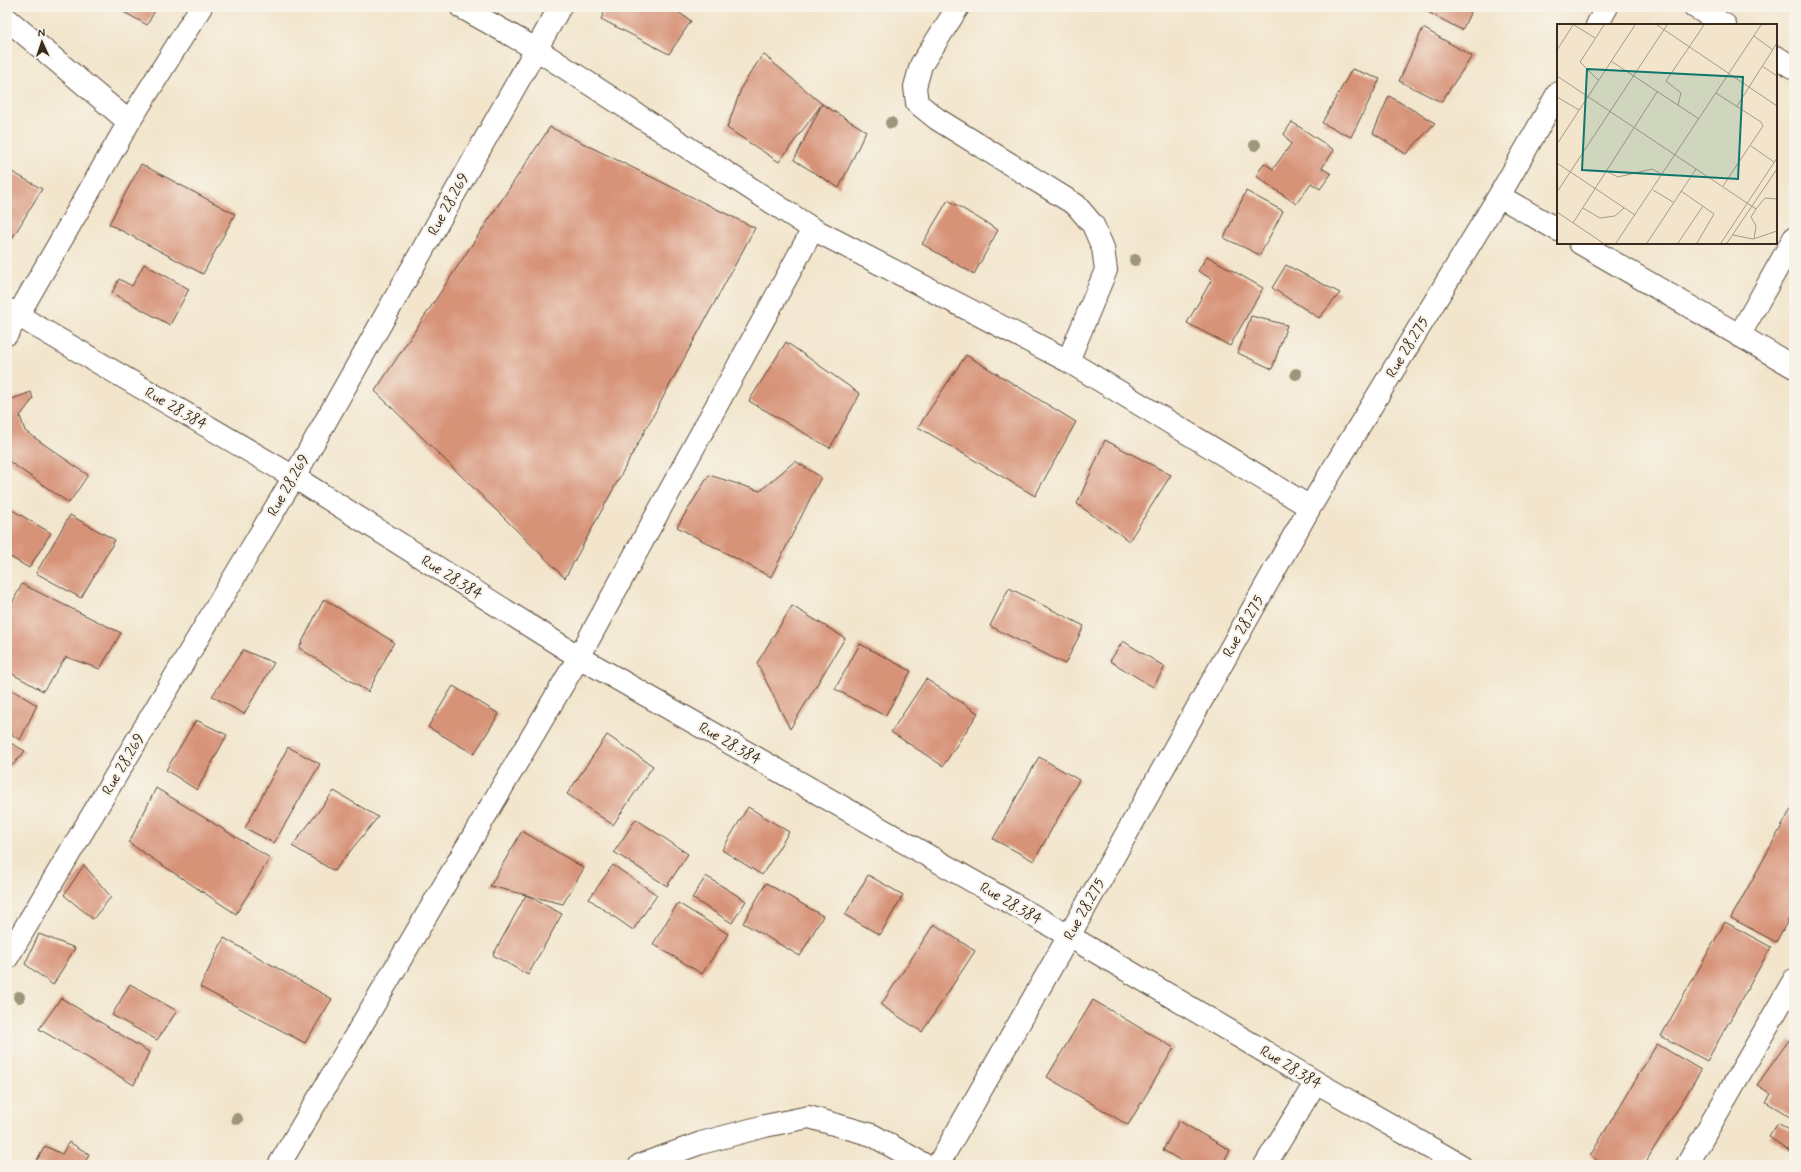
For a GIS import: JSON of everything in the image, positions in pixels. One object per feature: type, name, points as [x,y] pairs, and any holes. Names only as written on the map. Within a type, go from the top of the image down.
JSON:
[{"type":"street","points":[[7,334],[12,312],[201,7]]},
{"type":"street","points":[[461,7],[536,49],[813,229],[1068,361],[1310,506]]},
{"type":"street","name":"Rue 28.269","points":[[7,958],[294,477],[560,7]]},
{"type":"street","points":[[958,7],[921,65],[915,87],[917,103],[937,120],[1076,205],[1092,225],[1103,248],[1106,270],[1068,361]]},
{"type":"street","points":[[1598,24],[1607,7]]},
{"type":"street","points":[[1695,7],[1723,24]]},
{"type":"street","points":[[7,19],[129,122]]},
{"type":"street","points":[[1777,58],[1794,68]]},
{"type":"street","name":"Rue 28.275","points":[[938,1165],[1069,936],[1310,506],[1499,196],[1557,95]]},
{"type":"street","points":[[1499,196],[1557,229]]},
{"type":"street","points":[[279,1165],[578,657],[813,229]]},
{"type":"street","points":[[1739,336],[1794,238]]},
{"type":"street","points":[[1582,244],[1794,367]]},
{"type":"street","name":"Rue 28.384","points":[[12,312],[294,477],[578,657],[1069,936],[1460,1165]]},
{"type":"street","points":[[1687,1165],[1794,980]]},
{"type":"street","points":[[1265,1165],[1316,1082]]},
{"type":"street","points":[[640,1165],[701,1143],[765,1126],[809,1117],[872,1135],[925,1165]]},
{"type":"building","points":[[115,7],[157,7],[147,25]]},
{"type":"building","points":[[607,7],[671,7],[691,21],[669,54],[601,19]]},
{"type":"building","points":[[1425,7],[1473,7],[1462,30],[1424,10]]},
{"type":"building","points":[[1423,28],[1472,56],[1441,102],[1399,81]]},
{"type":"building","points":[[763,54],[822,104],[779,162],[727,128],[742,86]]},
{"type":"building","points":[[1352,69],[1380,79],[1351,137],[1322,123]]},
{"type":"building","points":[[1389,96],[1435,123],[1406,154],[1373,133]]},
{"type":"building","points":[[822,104],[866,131],[839,188],[794,160]]},
{"type":"building","points":[[1292,122],[1334,150],[1322,168],[1331,174],[1320,189],[1311,183],[1296,204],[1256,176],[1264,163],[1273,169],[1291,144],[1284,134]]},
{"type":"building","points":[[550,127],[755,228],[565,578],[375,391]]},
{"type":"building","points":[[141,164],[235,214],[203,274],[109,224]]},
{"type":"building","points":[[7,169],[42,189],[7,247]]},
{"type":"building","points":[[1246,191],[1283,211],[1260,255],[1224,238]]},
{"type":"building","points":[[948,200],[998,230],[974,274],[922,244]]},
{"type":"building","points":[[1207,256],[1263,288],[1230,346],[1187,323],[1212,279],[1198,271]]},
{"type":"building","points":[[144,264],[189,289],[170,325],[112,293],[119,279],[132,286]]},
{"type":"building","points":[[1286,265],[1340,293],[1319,318],[1272,288]]},
{"type":"building","points":[[1251,316],[1287,325],[1272,369],[1238,353]]},
{"type":"building","points":[[786,342],[860,394],[830,448],[749,401]]},
{"type":"building","points":[[966,355],[1076,422],[1035,496],[918,427]]},
{"type":"building","points":[[31,392],[33,399],[20,416],[25,431],[88,475],[69,503],[7,460],[7,401]]},
{"type":"building","points":[[1105,440],[1171,475],[1129,541],[1077,504]]},
{"type":"building","points":[[795,461],[821,477],[771,577],[677,527],[709,475],[760,491]]},
{"type":"building","points":[[7,507],[51,533],[29,568],[7,555]]},
{"type":"building","points":[[70,515],[115,540],[81,598],[36,573]]},
{"type":"building","points":[[22,584],[121,633],[100,669],[66,657],[43,691],[7,671],[7,613]]},
{"type":"building","points":[[1009,588],[1084,626],[1065,664],[990,626]]},
{"type":"building","points":[[324,599],[394,642],[368,692],[299,648]]},
{"type":"building","points":[[792,606],[845,638],[790,729],[757,663]]},
{"type":"building","points":[[1123,641],[1165,667],[1153,687],[1110,661]]},
{"type":"building","points":[[860,644],[911,671],[885,716],[835,689]]},
{"type":"building","points":[[243,650],[274,663],[244,714],[212,696]]},
{"type":"building","points":[[926,679],[978,713],[943,766],[891,732]]},
{"type":"building","points":[[453,686],[499,714],[474,754],[428,727]]},
{"type":"building","points":[[7,687],[37,705],[20,740],[7,731]]},
{"type":"building","points":[[196,720],[227,735],[197,790],[166,770]]},
{"type":"building","points":[[607,735],[653,766],[613,825],[567,794]]},
{"type":"building","points":[[7,741],[25,751],[11,767],[7,764]]},
{"type":"building","points":[[288,747],[320,764],[274,843],[245,828]]},
{"type":"building","points":[[1039,757],[1079,780],[1034,861],[993,839]]},
{"type":"building","points":[[156,788],[270,858],[236,914],[129,843]]},
{"type":"building","points":[[334,791],[378,817],[334,871],[292,846]]},
{"type":"building","points":[[1794,804],[1794,910],[1776,942],[1731,918]]},
{"type":"building","points":[[748,807],[789,832],[762,875],[722,850]]},
{"type":"building","points":[[636,819],[688,854],[667,886],[614,852]]},
{"type":"building","points":[[522,831],[584,868],[563,904],[490,886]]},
{"type":"building","points":[[84,865],[111,897],[93,919],[64,895]]},
{"type":"building","points":[[613,865],[657,895],[633,930],[589,899]]},
{"type":"building","points":[[868,875],[903,895],[880,935],[845,915]]},
{"type":"building","points":[[706,876],[746,901],[732,923],[692,898]]},
{"type":"building","points":[[766,883],[823,916],[800,956],[743,923]]},
{"type":"building","points":[[526,895],[562,914],[528,975],[493,955]]},
{"type":"building","points":[[678,903],[728,934],[702,974],[653,944]]},
{"type":"building","points":[[1725,922],[1771,947],[1707,1061],[1661,1036]]},
{"type":"building","points":[[934,924],[975,951],[922,1032],[881,1005]]},
{"type":"building","points":[[39,934],[75,948],[53,985],[25,964]]},
{"type":"building","points":[[224,938],[332,999],[305,1043],[200,987]]},
{"type":"building","points":[[130,984],[177,1011],[157,1040],[112,1015]]},
{"type":"building","points":[[61,998],[149,1052],[134,1085],[39,1029]]},
{"type":"building","points":[[1093,1000],[1174,1048],[1128,1125],[1047,1077]]},
{"type":"building","points":[[1789,1040],[1794,1043],[1794,1119],[1766,1102],[1771,1094],[1757,1085]]},
{"type":"building","points":[[1657,1044],[1701,1070],[1644,1165],[1605,1165],[1590,1156]]},
{"type":"building","points":[[1179,1121],[1230,1150],[1222,1165],[1188,1165],[1163,1150]]},
{"type":"building","points":[[1778,1123],[1794,1133],[1794,1154],[1769,1137]]},
{"type":"building","points":[[69,1142],[89,1154],[84,1165],[34,1165],[45,1146],[62,1154]]}]
